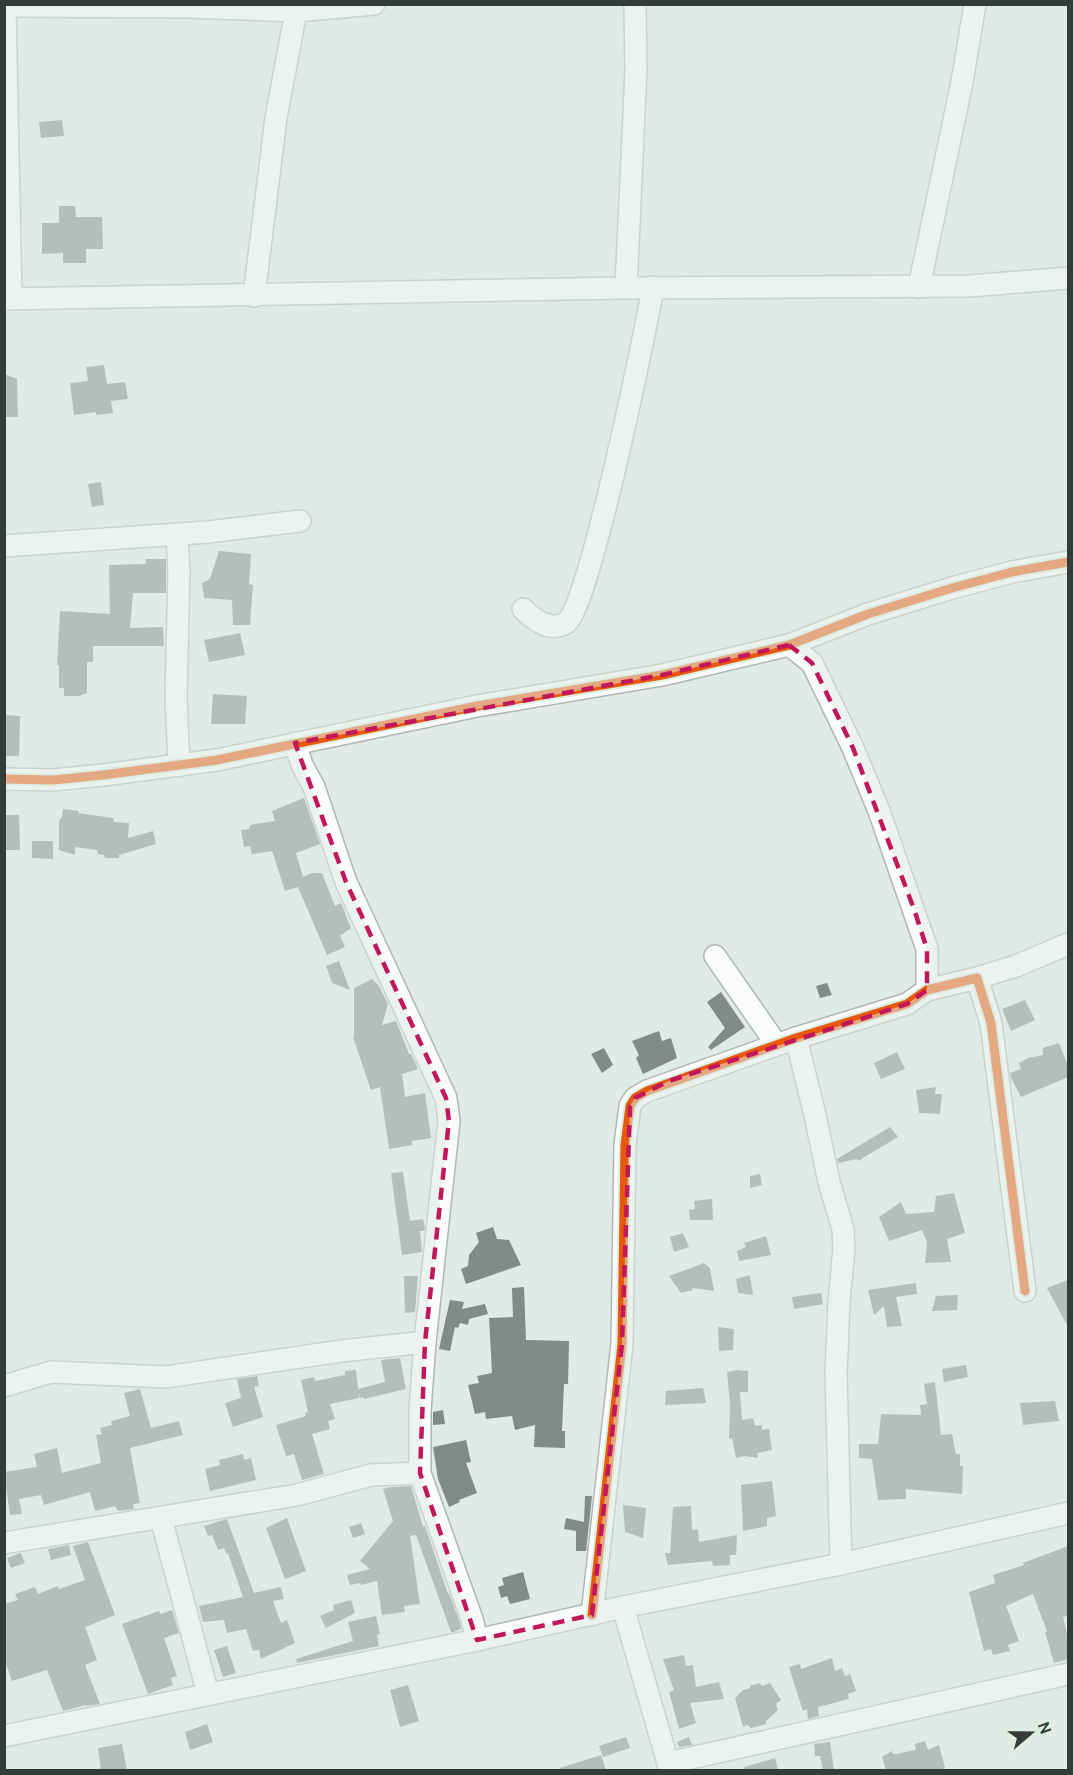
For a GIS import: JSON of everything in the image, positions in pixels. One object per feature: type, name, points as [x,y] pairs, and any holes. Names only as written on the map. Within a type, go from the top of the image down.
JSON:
[{"type":"street","points":[[374,4],[296,8],[5,6],[8,299],[653,287],[969,286],[1068,278]]},
{"type":"street","points":[[626,288],[636,70],[635,4]]},
{"type":"street","points":[[919,286],[962,82],[975,4]]},
{"type":"street","points":[[254,296],[276,118],[296,8]]},
{"type":"street","points":[[523,609],[536,621],[548,626],[566,623],[573,616],[606,501],[653,287]]},
{"type":"street","points":[[4,546],[177,535],[300,521]]},
{"type":"street","points":[[177,535],[179,571],[176,697],[179,766]]},
{"type":"street","points":[[4,779],[53,780],[217,760],[477,706],[662,675],[789,645],[868,614],[952,588],[1012,572],[1068,562]]},
{"type":"street","points":[[812,663],[820,634]]},
{"type":"street","points":[[789,645],[812,663],[853,748],[879,811],[927,949],[951,984]]},
{"type":"street","points":[[295,743],[302,765],[314,787],[346,882],[446,1098],[449,1121],[425,1342],[420,1410],[420,1473],[472,1619],[477,1640]]},
{"type":"street","points":[[592,1615],[622,1344],[625,1145],[630,1106],[635,1098],[669,1081],[907,1004],[927,990],[1016,966],[1068,944]]},
{"type":"street","points":[[927,949],[927,990]]},
{"type":"street","points":[[716,956],[786,1042],[815,1114],[829,1182],[843,1229],[844,1248],[836,1374],[841,1564]]},
{"type":"street","points":[[976,978],[991,1023],[1024,1291]]},
{"type":"street","points":[[4,1386],[51,1372],[166,1377],[425,1342]]},
{"type":"street","points":[[4,1543],[297,1495],[371,1475],[420,1473]]},
{"type":"street","points":[[4,1736],[841,1564],[1068,1513]]},
{"type":"street","points":[[161,1518],[208,1694]]},
{"type":"street","points":[[623,1607],[669,1767],[1068,1674]]},
{"type":"highlighted area","points":[[789,645],[812,663],[853,748],[914,909],[927,949],[927,990],[907,1004],[669,1081],[635,1098],[630,1106],[622,1344],[592,1615],[477,1640],[420,1473],[425,1342],[449,1121],[446,1098],[346,882],[295,743],[662,675]]},
{"type":"building","points":[[62,120],[64,136],[41,138],[39,122]]},
{"type":"building","points":[[59,206],[75,206],[76,217],[102,217],[103,249],[86,249],[86,263],[63,263],[63,253],[42,254],[42,223],[59,223]]},
{"type":"building","points":[[104,365],[107,384],[125,382],[128,399],[111,401],[113,413],[96,415],[96,412],[74,415],[70,383],[88,381],[86,367]]},
{"type":"building","points":[[4,374],[17,379],[18,417],[4,417]]},
{"type":"building","points":[[101,482],[104,505],[92,507],[88,484]]},
{"type":"building","points":[[219,551],[251,554],[249,584],[253,585],[250,625],[233,625],[232,600],[204,598],[202,583],[210,579]]},
{"type":"building","points":[[146,559],[166,559],[166,593],[133,593],[130,628],[163,627],[164,646],[93,646],[93,662],[87,662],[87,693],[79,696],[64,696],[64,688],[59,688],[59,665],[57,665],[60,611],[110,614],[109,565],[146,564]]},
{"type":"building","points":[[240,633],[245,655],[209,662],[204,640]]},
{"type":"building","points":[[213,694],[247,696],[245,724],[211,724]]},
{"type":"building","points":[[4,715],[20,716],[19,756],[4,756]]},
{"type":"building","points":[[304,798],[320,844],[296,853],[303,877],[312,873],[322,873],[335,906],[341,903],[351,928],[340,936],[345,947],[327,955],[298,887],[285,891],[272,851],[252,854],[250,846],[244,847],[241,830],[249,829],[250,825],[275,821],[272,811]]},
{"type":"building","points":[[63,809],[113,818],[114,822],[129,823],[128,838],[153,831],[156,844],[119,855],[119,858],[105,858],[104,855],[98,854],[97,850],[75,847],[75,855],[59,850],[59,821]]},
{"type":"building","points":[[4,815],[19,815],[20,850],[4,850]]},
{"type":"building","points":[[32,841],[53,841],[53,859],[32,858]]},
{"type":"building","points":[[339,961],[350,990],[332,983],[326,966]]},
{"type":"building","points":[[372,979],[379,986],[388,1004],[382,1025],[396,1021],[409,1054],[418,1069],[402,1074],[405,1097],[425,1093],[431,1138],[412,1141],[412,1145],[389,1149],[380,1087],[371,1090],[353,1037],[354,988]]},
{"type":"building","points":[[827,983],[832,995],[820,998],[816,986]]},
{"type":"building","points":[[721,992],[745,1027],[711,1050],[708,1047],[725,1028],[707,1002]]},
{"type":"building","points":[[1025,1000],[1035,1020],[1011,1031],[1002,1009]]},
{"type":"building","points":[[659,1031],[662,1041],[671,1038],[677,1058],[643,1074],[636,1058],[639,1055],[632,1041]]},
{"type":"building","points":[[1059,1043],[1068,1066],[1068,1077],[1021,1097],[1010,1073],[1021,1069],[1019,1063],[1028,1058],[1043,1055],[1043,1048]]},
{"type":"building","points":[[604,1048],[613,1065],[602,1073],[591,1054]]},
{"type":"building","points":[[897,1052],[905,1069],[881,1079],[874,1063]]},
{"type":"building","points":[[936,1087],[935,1094],[942,1094],[940,1114],[919,1113],[916,1090]]},
{"type":"building","points":[[890,1127],[898,1137],[858,1161],[857,1159],[838,1163],[837,1159]]},
{"type":"building","points":[[403,1172],[410,1221],[423,1219],[425,1228],[424,1231],[420,1231],[422,1252],[402,1255],[391,1173]]},
{"type":"building","points":[[760,1174],[762,1185],[750,1188],[750,1176]]},
{"type":"building","points":[[954,1193],[965,1233],[947,1239],[951,1262],[925,1263],[927,1242],[922,1230],[889,1241],[879,1217],[901,1202],[906,1214],[934,1212],[936,1196]]},
{"type":"building","points":[[712,1199],[713,1220],[690,1220],[689,1210],[695,1209],[694,1201]]},
{"type":"building","points":[[493,1227],[497,1239],[509,1240],[521,1265],[466,1284],[461,1269],[468,1266],[469,1255],[479,1242],[476,1233]]},
{"type":"building","points":[[683,1233],[689,1247],[674,1252],[670,1237]]},
{"type":"building","points":[[766,1236],[771,1255],[739,1261],[737,1251],[746,1247],[744,1243]]},
{"type":"building","points":[[704,1263],[710,1268],[714,1291],[692,1288],[693,1290],[681,1293],[669,1276]]},
{"type":"building","points":[[750,1275],[753,1295],[738,1293],[736,1279]]},
{"type":"building","points":[[404,1276],[418,1276],[415,1312],[405,1313]]},
{"type":"building","points":[[1068,1280],[1068,1327],[1047,1288]]},
{"type":"building","points":[[916,1283],[917,1294],[896,1297],[902,1326],[887,1327],[884,1306],[874,1315],[868,1290]]},
{"type":"building","points":[[524,1287],[526,1340],[569,1341],[568,1384],[564,1384],[562,1431],[565,1431],[565,1448],[534,1447],[535,1425],[515,1430],[512,1416],[486,1419],[485,1412],[475,1414],[468,1385],[479,1383],[477,1376],[492,1373],[489,1318],[513,1317],[512,1288]]},
{"type":"building","points":[[821,1293],[823,1304],[794,1309],[792,1297]]},
{"type":"building","points":[[958,1295],[957,1310],[932,1311],[936,1296]]},
{"type":"building","points":[[450,1300],[464,1302],[462,1309],[485,1304],[488,1314],[469,1319],[468,1325],[460,1323],[458,1328],[455,1327],[450,1351],[439,1349]]},
{"type":"building","points":[[718,1327],[734,1329],[733,1350],[719,1351]]},
{"type":"building","points":[[400,1358],[406,1389],[364,1399],[360,1398],[358,1391],[359,1398],[330,1404],[335,1419],[328,1421],[330,1429],[312,1434],[324,1474],[302,1480],[294,1454],[286,1456],[276,1425],[306,1416],[305,1413],[308,1412],[301,1380],[314,1377],[315,1381],[345,1375],[345,1371],[356,1370],[358,1389],[385,1382],[381,1360]]},
{"type":"building","points":[[966,1365],[968,1377],[944,1382],[942,1369]]},
{"type":"building","points":[[748,1371],[748,1392],[740,1392],[742,1420],[753,1418],[755,1426],[762,1425],[762,1430],[769,1429],[772,1450],[757,1453],[758,1458],[745,1456],[736,1458],[732,1438],[729,1439],[730,1405],[727,1372]]},
{"type":"building","points":[[257,1376],[259,1386],[254,1387],[263,1417],[233,1427],[225,1403],[241,1398],[237,1379]]},
{"type":"building","points":[[935,1382],[941,1435],[952,1434],[956,1454],[960,1454],[960,1466],[963,1466],[962,1494],[906,1489],[906,1499],[878,1500],[872,1459],[859,1458],[859,1444],[878,1444],[881,1414],[921,1415],[920,1405],[927,1404],[924,1384]]},
{"type":"building","points":[[703,1388],[706,1403],[665,1405],[666,1391]]},
{"type":"building","points":[[140,1389],[151,1428],[179,1421],[183,1435],[130,1448],[140,1503],[133,1504],[134,1509],[118,1511],[115,1506],[95,1511],[90,1492],[44,1505],[41,1495],[19,1499],[22,1514],[10,1515],[6,1487],[4,1487],[4,1472],[37,1467],[34,1454],[57,1448],[62,1473],[101,1463],[96,1435],[102,1434],[100,1428],[112,1425],[111,1421],[130,1416],[124,1393]]},
{"type":"building","points":[[1055,1401],[1059,1421],[1023,1425],[1020,1403]]},
{"type":"building","points":[[443,1410],[445,1424],[433,1425],[433,1412]]},
{"type":"building","points":[[466,1440],[471,1462],[466,1463],[477,1493],[449,1507],[438,1479],[433,1447]]},
{"type":"building","points":[[243,1454],[244,1460],[251,1458],[256,1480],[210,1491],[205,1469],[220,1465],[219,1460]]},
{"type":"building","points":[[772,1481],[776,1516],[767,1518],[767,1526],[743,1531],[741,1485]]},
{"type":"building","points":[[411,1486],[423,1527],[425,1526],[460,1623],[461,1629],[453,1632],[451,1632],[416,1535],[410,1536],[420,1604],[404,1606],[405,1612],[382,1615],[377,1581],[350,1585],[347,1575],[370,1569],[360,1561],[393,1521],[383,1489]]},
{"type":"building","points":[[585,1496],[592,1496],[586,1551],[576,1551],[576,1531],[564,1529],[566,1518],[584,1522]]},
{"type":"building","points":[[623,1505],[646,1508],[643,1538],[625,1532]]},
{"type":"building","points":[[691,1506],[692,1530],[698,1529],[699,1542],[737,1535],[736,1555],[730,1555],[730,1565],[713,1566],[712,1561],[668,1565],[665,1553],[670,1553],[673,1507]]},
{"type":"building","points":[[287,1518],[306,1571],[285,1579],[266,1528]]},
{"type":"building","points":[[227,1519],[254,1593],[281,1587],[284,1599],[273,1601],[281,1623],[287,1620],[295,1643],[261,1659],[259,1650],[253,1651],[246,1629],[227,1633],[224,1620],[203,1622],[199,1606],[243,1597],[228,1553],[226,1554],[224,1548],[218,1550],[212,1535],[208,1536],[204,1526]]},
{"type":"building","points":[[361,1523],[365,1534],[353,1538],[349,1527]]},
{"type":"building","points":[[88,1542],[115,1615],[85,1627],[97,1660],[85,1665],[100,1704],[63,1711],[47,1670],[12,1681],[4,1658],[4,1604],[18,1600],[15,1594],[35,1587],[38,1594],[58,1586],[59,1589],[85,1580],[73,1546]]},
{"type":"building","points":[[69,1545],[71,1555],[51,1560],[48,1549]]},
{"type":"building","points":[[1068,1546],[1068,1616],[1063,1617],[1068,1639],[1068,1659],[1054,1663],[1045,1632],[1047,1631],[1033,1594],[1006,1606],[1019,1641],[1008,1645],[1010,1651],[993,1655],[991,1649],[984,1651],[969,1592],[995,1583],[993,1575],[1024,1565],[1023,1563]]},
{"type":"building","points":[[21,1553],[25,1563],[11,1568],[7,1558]]},
{"type":"building","points":[[523,1572],[530,1599],[510,1604],[507,1596],[501,1598],[498,1587],[504,1585],[502,1578]]},
{"type":"building","points":[[351,1600],[355,1613],[326,1628],[320,1616],[334,1610],[333,1605]]},
{"type":"building","points":[[172,1610],[179,1633],[164,1638],[177,1676],[171,1678],[173,1685],[148,1694],[122,1624],[159,1611],[160,1614]]},
{"type":"building","points":[[376,1616],[380,1634],[377,1635],[379,1646],[297,1663],[296,1659],[353,1641],[348,1622]]},
{"type":"building","points":[[227,1646],[236,1673],[223,1677],[214,1650]]},
{"type":"building","points":[[684,1655],[686,1666],[693,1665],[696,1687],[719,1682],[724,1699],[690,1703],[696,1723],[679,1729],[669,1692],[674,1690],[663,1659]]},
{"type":"building","points":[[832,1658],[835,1671],[842,1668],[845,1676],[850,1674],[856,1691],[848,1694],[849,1699],[818,1707],[819,1716],[808,1719],[807,1709],[803,1711],[789,1667],[800,1664],[801,1669]]},
{"type":"building","points":[[760,1683],[762,1686],[770,1683],[781,1700],[776,1704],[778,1710],[766,1721],[766,1724],[751,1728],[747,1725],[743,1727],[735,1698],[743,1690]]},
{"type":"building","points":[[408,1685],[419,1721],[400,1727],[390,1690]]},
{"type":"building","points":[[207,1724],[213,1742],[190,1750],[185,1732]]},
{"type":"building","points":[[626,1737],[630,1748],[603,1757],[599,1746]]},
{"type":"building","points":[[689,1737],[692,1745],[679,1747],[677,1742]]},
{"type":"building","points":[[925,1741],[928,1750],[939,1745],[945,1768],[886,1770],[882,1757],[892,1751],[896,1754],[916,1750],[915,1744]]},
{"type":"building","points":[[830,1742],[834,1770],[823,1770],[820,1756],[815,1756],[814,1744]]},
{"type":"building","points":[[122,1744],[127,1770],[101,1770],[98,1748]]},
{"type":"building","points":[[601,1755],[606,1770],[560,1770],[560,1768]]},
{"type":"building","points":[[775,1758],[778,1770],[745,1770],[744,1767]]},
{"type":"cycle path","points":[[4,779],[53,780],[217,760],[477,706],[662,675],[789,645],[868,614],[952,588],[1012,572],[1068,562]]},
{"type":"cycle path","points":[[592,1615],[622,1344],[625,1145],[630,1106],[635,1098],[647,1091],[796,1038],[907,1004],[927,990],[977,978],[991,1023],[1025,1291]]}]
